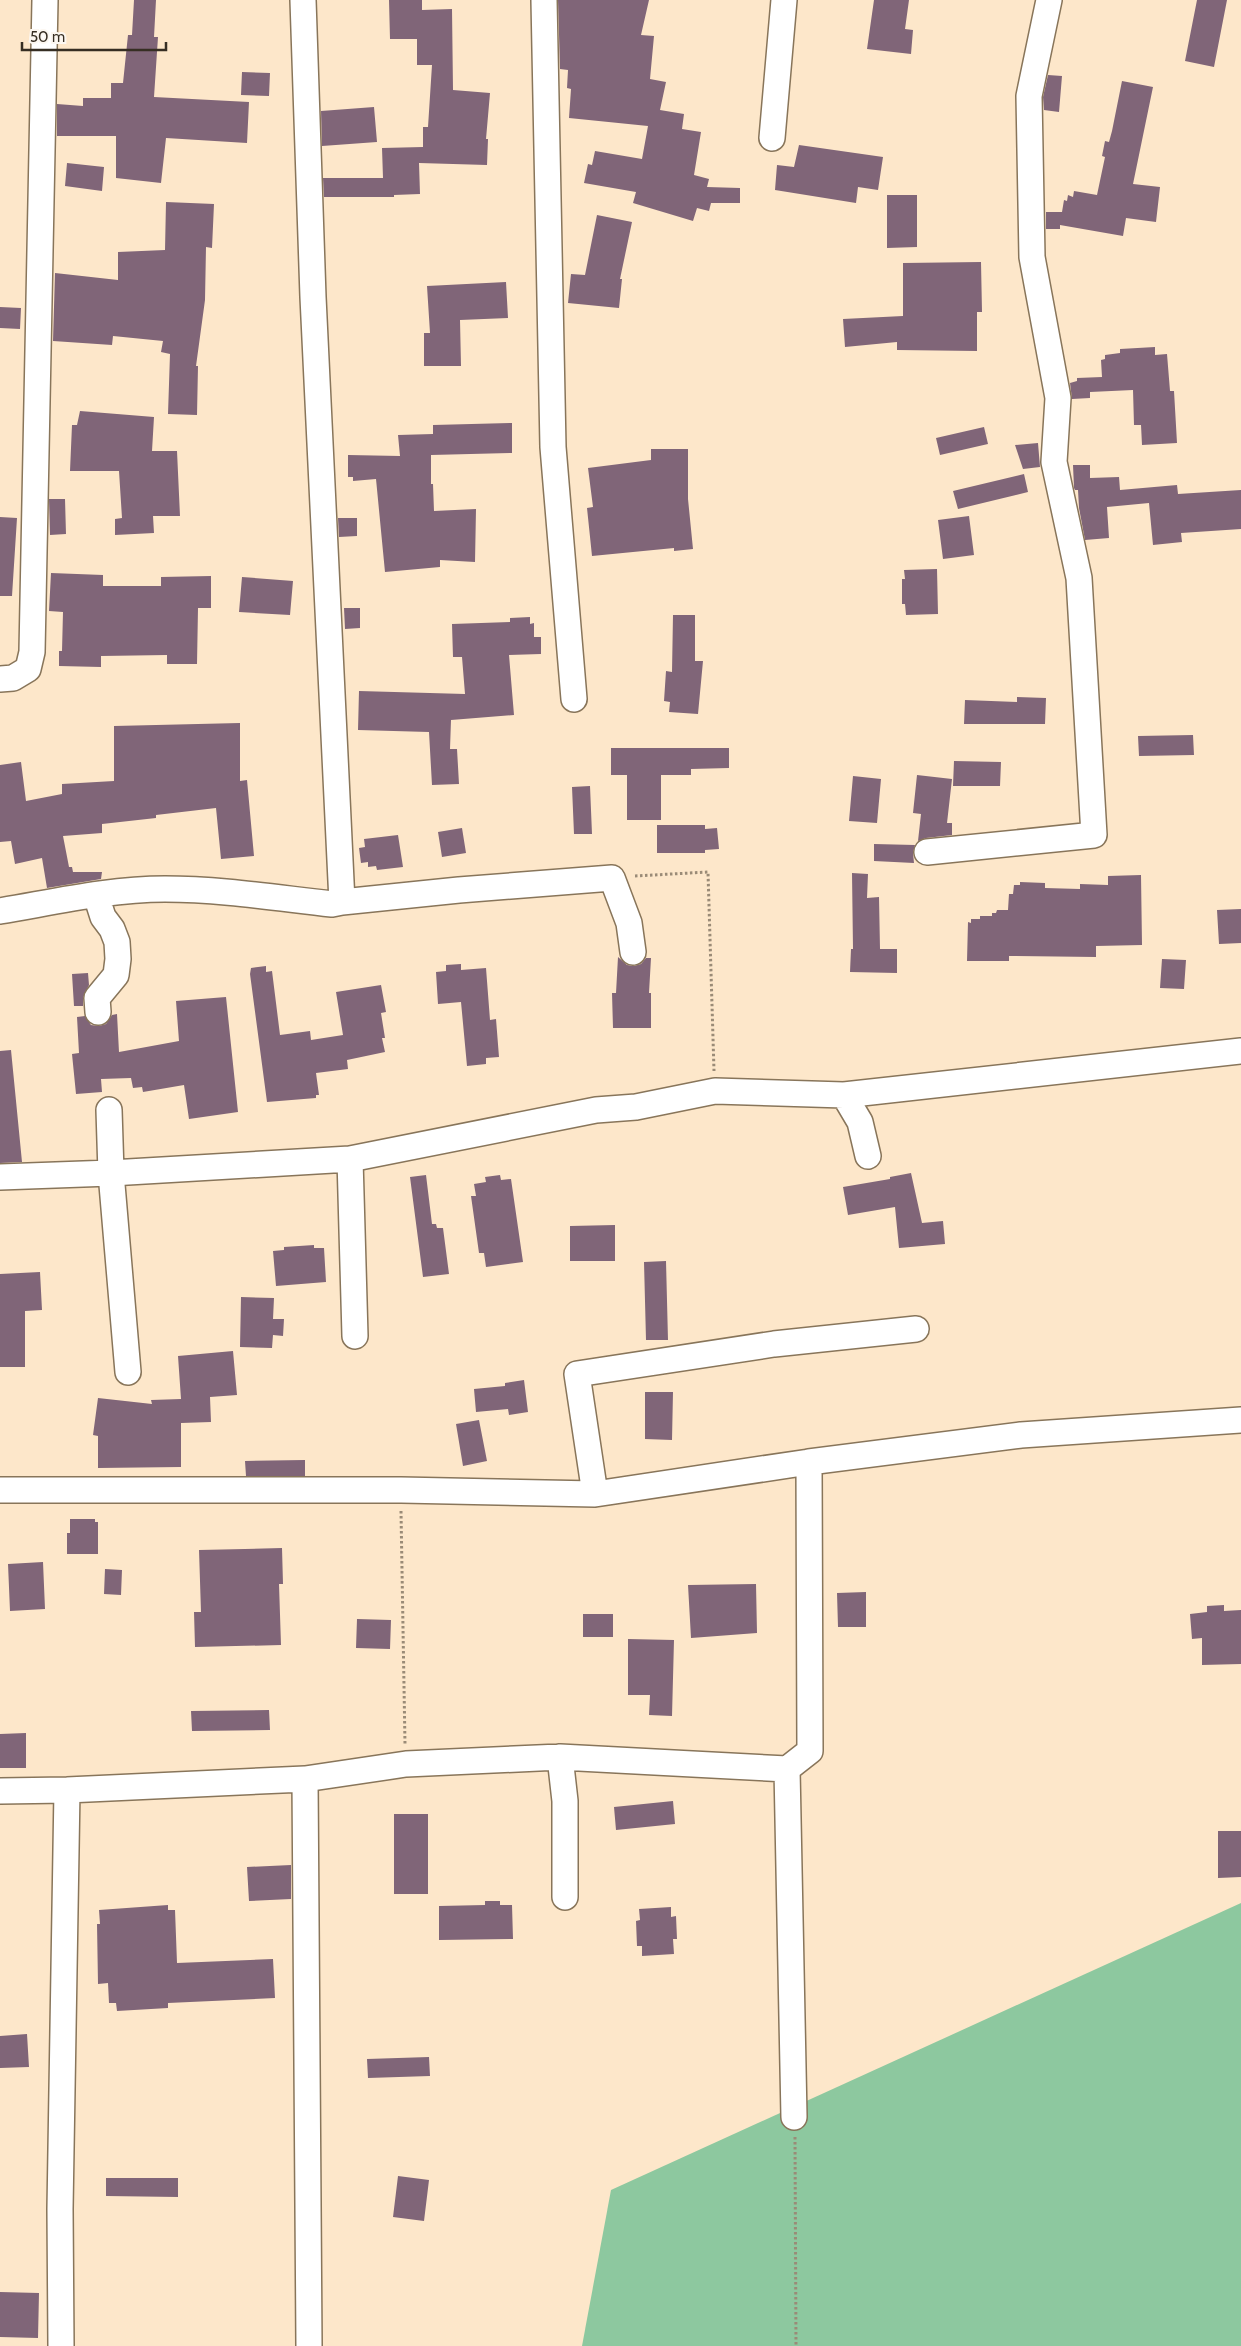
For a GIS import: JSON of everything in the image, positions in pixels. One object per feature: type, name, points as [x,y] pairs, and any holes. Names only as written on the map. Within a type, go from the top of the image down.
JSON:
[{"type":"street","points":[[0,680],[12,678],[28,669],[32,652],[45,0]]},
{"type":"street","points":[[303,0],[313,296],[342,902]]},
{"type":"street","points":[[544,0],[553,447],[574,699]]},
{"type":"street","points":[[772,138],[784,0]]},
{"type":"street","points":[[927,852],[1094,835],[1079,578],[1054,462],[1058,398],[1032,257],[1030,96],[1049,0]]},
{"type":"street","points":[[0,911],[96,895],[165,889],[252,895],[332,904],[459,890],[612,878],[629,923],[633,952]]},
{"type":"street","points":[[96,895],[104,918],[112,929],[117,942],[118,958],[116,975],[98,998],[98,1012]]},
{"type":"street","points":[[0,1176],[112,1173],[350,1159],[596,1110],[636,1107],[715,1091],[844,1095],[1241,1051]]},
{"type":"street","points":[[844,1095],[860,1122],[868,1156]]},
{"type":"street","points":[[109,1110],[112,1173],[128,1372]]},
{"type":"street","points":[[350,1159],[355,1336]]},
{"type":"street","points":[[595,1494],[577,1374],[774,1344],[916,1329]]},
{"type":"street","points":[[0,1490],[401,1490],[595,1494],[809,1462],[1021,1435],[1241,1420]]},
{"type":"street","points":[[0,1791],[67,1790],[305,1779],[406,1764],[560,1758],[787,1769],[810,1750],[809,1462]]},
{"type":"street","points":[[560,1758],[565,1801],[565,1897]]},
{"type":"street","points":[[787,1769],[794,2117]]},
{"type":"street","points":[[305,1779],[309,2346]]},
{"type":"street","points":[[61,2346],[60,2210],[67,1790]]},
{"type":"path","points":[[612,878],[708,872],[715,1091]]},
{"type":"path","points":[[401,1490],[406,1764]]},
{"type":"path","points":[[794,2117],[796,2346]]},
{"type":"green space","points":[[1241,1903],[1241,2346],[582,2346],[611,2190]]},
{"type":"building","points":[[134,0],[156,0],[154,37],[158,37],[154,97],[249,102],[247,143],[166,138],[161,183],[116,178],[116,136],[57,136],[57,104],[83,106],[83,98],[111,98],[111,83],[123,83],[128,35],[132,35]]},
{"type":"building","points":[[389,0],[422,0],[422,10],[452,9],[453,90],[490,93],[486,139],[488,139],[487,165],[419,163],[420,194],[394,195],[394,197],[324,197],[323,178],[383,178],[382,148],[423,147],[423,127],[428,127],[432,65],[417,65],[417,39],[390,39]]},
{"type":"building","points":[[558,0],[649,0],[641,35],[654,36],[650,79],[666,82],[660,110],[684,114],[682,129],[701,132],[694,175],[709,179],[707,187],[740,188],[740,203],[711,203],[709,211],[697,208],[693,221],[633,203],[636,192],[584,183],[588,164],[592,165],[595,151],[642,159],[648,126],[569,118],[571,89],[567,88],[568,70],[560,69]]},
{"type":"building","points":[[874,0],[909,0],[905,29],[913,30],[911,54],[867,49]]},
{"type":"building","points":[[1197,0],[1227,0],[1214,67],[1185,61]]},
{"type":"building","points":[[242,72],[270,73],[269,96],[241,95]]},
{"type":"building","points":[[1048,75],[1062,76],[1059,112],[1044,110],[1043,97]]},
{"type":"building","points":[[1122,81],[1153,87],[1133,184],[1160,187],[1156,222],[1126,218],[1123,236],[1060,225],[1060,229],[1046,229],[1046,212],[1062,212],[1064,200],[1067,201],[1068,195],[1073,197],[1074,191],[1097,195],[1105,157],[1102,156],[1105,141],[1109,142]]},
{"type":"building","points":[[374,107],[377,142],[322,146],[321,111]]},
{"type":"building","points":[[799,145],[883,157],[878,190],[858,187],[856,203],[775,190],[777,165],[794,167]]},
{"type":"building","points":[[67,163],[104,167],[102,191],[65,186]]},
{"type":"building","points":[[887,195],[917,195],[917,247],[887,248]]},
{"type":"building","points":[[166,202],[214,204],[212,248],[206,247],[205,300],[196,366],[198,366],[197,415],[168,414],[170,354],[161,352],[163,341],[113,336],[112,345],[53,341],[55,273],[118,280],[118,252],[165,250]]},
{"type":"building","points":[[597,215],[632,222],[620,279],[622,279],[619,308],[568,303],[571,274],[585,275]]},
{"type":"building","points":[[981,262],[982,312],[977,312],[977,351],[897,350],[897,342],[845,347],[843,319],[903,316],[903,263]]},
{"type":"building","points":[[506,282],[508,318],[460,320],[461,366],[424,366],[424,333],[430,333],[427,286]]},
{"type":"building","points":[[0,307],[21,308],[20,329],[0,328]]},
{"type":"building","points":[[1155,347],[1155,355],[1167,354],[1170,391],[1174,391],[1177,443],[1142,445],[1141,425],[1134,425],[1133,390],[1090,392],[1090,398],[1072,399],[1070,383],[1077,381],[1077,378],[1102,377],[1101,360],[1105,359],[1105,355],[1120,353],[1120,349]]},
{"type":"building","points":[[80,411],[154,417],[152,451],[177,451],[180,516],[153,516],[154,533],[115,535],[115,519],[122,518],[119,471],[70,471],[72,425],[77,425]]},
{"type":"building","points":[[512,423],[512,453],[431,455],[431,484],[433,484],[434,511],[476,509],[475,562],[440,560],[440,567],[385,572],[376,479],[353,481],[353,477],[348,477],[348,455],[400,456],[398,435],[433,434],[433,425]]},
{"type":"building","points":[[984,427],[988,444],[940,455],[936,438]]},
{"type":"building","points":[[1038,443],[1040,467],[1023,469],[1015,445]]},
{"type":"building","points":[[651,449],[688,449],[688,499],[693,549],[674,551],[674,548],[592,556],[587,508],[593,507],[588,468],[651,460]]},
{"type":"building","points":[[1073,465],[1090,465],[1090,478],[1119,477],[1120,490],[1177,485],[1178,494],[1241,490],[1241,529],[1181,533],[1182,542],[1153,545],[1149,503],[1107,507],[1109,538],[1085,540],[1079,508],[1078,490],[1074,488]]},
{"type":"building","points":[[1024,474],[1028,492],[958,509],[953,491]]},
{"type":"building","points":[[49,499],[65,499],[66,534],[50,535]]},
{"type":"building","points":[[969,516],[974,555],[943,559],[938,520]]},
{"type":"building","points":[[0,517],[17,518],[12,596],[0,596]]},
{"type":"building","points":[[338,518],[357,518],[357,536],[339,537]]},
{"type":"building","points":[[937,569],[938,614],[906,615],[905,604],[902,604],[902,579],[905,579],[904,570]]},
{"type":"building","points":[[51,573],[103,575],[103,586],[161,586],[161,577],[211,576],[211,608],[198,608],[197,664],[167,664],[167,655],[101,656],[101,667],[59,666],[59,651],[62,651],[63,612],[49,611]]},
{"type":"building","points":[[242,577],[293,581],[290,615],[239,612]]},
{"type":"building","points":[[344,608],[360,608],[360,628],[345,629]]},
{"type":"building","points":[[673,615],[695,615],[695,661],[703,661],[698,714],[669,712],[670,702],[664,701],[666,671],[672,672]]},
{"type":"building","points":[[530,617],[530,624],[534,623],[534,637],[541,637],[541,654],[509,655],[514,715],[451,720],[450,749],[457,749],[459,784],[432,785],[429,732],[358,730],[359,691],[465,694],[462,657],[453,657],[452,624],[510,622],[510,618]]},
{"type":"building","points":[[1017,697],[1046,698],[1045,724],[964,724],[965,700],[1017,702]]},
{"type":"building","points":[[240,723],[240,781],[247,780],[254,856],[221,859],[216,808],[156,815],[156,818],[102,824],[102,833],[63,836],[69,867],[72,867],[73,872],[102,872],[101,879],[47,888],[42,858],[15,864],[11,841],[0,842],[0,765],[21,762],[26,801],[62,794],[62,784],[114,781],[114,726]]},
{"type":"building","points":[[1193,735],[1194,755],[1139,756],[1138,736]]},
{"type":"building","points":[[611,748],[729,748],[729,768],[691,769],[691,775],[661,775],[661,820],[627,820],[627,775],[611,775]]},
{"type":"building","points":[[954,761],[1001,762],[1000,786],[953,786]]},
{"type":"building","points":[[917,775],[952,779],[947,823],[952,823],[952,835],[926,838],[918,841],[921,814],[913,813]]},
{"type":"building","points":[[853,776],[881,779],[877,823],[849,821]]},
{"type":"building","points":[[590,786],[592,834],[574,834],[572,787]]},
{"type":"building","points":[[657,825],[705,825],[705,829],[717,828],[719,849],[705,850],[705,853],[657,853]]},
{"type":"building","points":[[462,828],[466,853],[442,857],[438,832]]},
{"type":"building","points":[[398,835],[403,867],[377,870],[376,866],[368,867],[368,862],[361,863],[359,848],[365,847],[364,839]]},
{"type":"building","points":[[874,844],[915,845],[913,853],[914,863],[874,861]]},
{"type":"building","points":[[852,873],[868,874],[867,898],[879,897],[880,949],[897,949],[897,973],[850,972],[851,949],[853,949]]},
{"type":"building","points":[[1141,875],[1142,945],[1096,946],[1096,957],[1009,956],[1009,961],[967,961],[968,922],[971,923],[971,919],[980,919],[980,916],[992,916],[992,913],[996,913],[997,910],[1008,910],[1009,894],[1013,894],[1014,885],[1020,885],[1020,882],[1045,883],[1045,888],[1080,889],[1080,884],[1108,885],[1108,876]]},
{"type":"building","points":[[1241,909],[1241,943],[1219,944],[1217,910]]},
{"type":"building","points":[[618,957],[627,965],[634,966],[641,964],[646,958],[651,958],[649,993],[651,993],[651,1028],[613,1028],[612,993],[616,993]]},
{"type":"building","points":[[1162,959],[1186,960],[1184,989],[1160,988]]},
{"type":"building","points":[[461,964],[461,970],[486,968],[490,1020],[496,1019],[499,1057],[486,1058],[486,1064],[467,1066],[461,1002],[438,1004],[436,972],[446,971],[446,965]]},
{"type":"building","points":[[266,966],[266,972],[272,971],[280,1035],[310,1031],[311,1040],[343,1035],[336,992],[381,985],[386,1012],[381,1013],[385,1038],[382,1038],[385,1052],[347,1060],[348,1069],[316,1073],[319,1095],[316,1095],[316,1098],[267,1102],[250,974],[251,968]]},
{"type":"building","points":[[88,973],[89,985],[83,998],[83,1006],[74,1006],[72,974]]},
{"type":"building","points":[[226,997],[238,1112],[189,1119],[184,1085],[143,1092],[142,1087],[133,1088],[131,1078],[101,1079],[102,1092],[76,1094],[72,1054],[79,1053],[77,1017],[85,1016],[91,1025],[99,1026],[106,1024],[112,1015],[117,1014],[119,1052],[179,1041],[176,1001]]},
{"type":"building","points":[[11,1050],[22,1162],[0,1163],[0,1051]]},
{"type":"building","points":[[911,1173],[922,1223],[943,1221],[945,1244],[899,1248],[895,1207],[848,1215],[843,1187],[890,1179],[890,1177]]},
{"type":"building","points":[[426,1175],[432,1224],[436,1224],[437,1228],[443,1228],[449,1274],[423,1277],[410,1177]]},
{"type":"building","points":[[500,1175],[501,1180],[511,1179],[523,1262],[486,1267],[484,1253],[479,1253],[471,1196],[476,1196],[474,1184],[486,1182],[485,1177]]},
{"type":"building","points":[[615,1225],[615,1261],[570,1261],[570,1226]]},
{"type":"building","points":[[314,1245],[314,1248],[324,1248],[326,1282],[276,1286],[273,1251],[284,1250],[284,1247]]},
{"type":"building","points":[[666,1261],[668,1340],[646,1340],[644,1262]]},
{"type":"building","points":[[40,1272],[42,1310],[25,1311],[25,1367],[0,1367],[0,1274]]},
{"type":"building","points":[[241,1297],[274,1298],[273,1319],[284,1319],[283,1336],[273,1335],[272,1348],[240,1347]]},
{"type":"building","points":[[233,1351],[237,1395],[210,1397],[211,1422],[181,1423],[181,1467],[98,1468],[98,1436],[93,1435],[98,1398],[152,1404],[151,1400],[181,1399],[178,1356]]},
{"type":"building","points":[[524,1380],[528,1412],[509,1415],[508,1409],[476,1412],[474,1389],[505,1386],[505,1383]]},
{"type":"building","points":[[645,1392],[673,1392],[672,1440],[645,1439]]},
{"type":"building","points":[[479,1420],[487,1461],[463,1466],[456,1424]]},
{"type":"building","points":[[305,1460],[305,1476],[246,1476],[245,1461]]},
{"type":"building","points":[[70,1519],[95,1519],[95,1522],[98,1522],[98,1554],[67,1554],[67,1533],[70,1533]]},
{"type":"building","points":[[282,1548],[283,1584],[279,1584],[281,1645],[195,1647],[194,1612],[201,1612],[199,1550]]},
{"type":"building","points":[[43,1562],[45,1609],[10,1611],[8,1564]]},
{"type":"building","points":[[105,1569],[122,1570],[121,1595],[104,1594]]},
{"type":"building","points":[[756,1584],[757,1633],[691,1638],[688,1585]]},
{"type":"building","points":[[866,1592],[866,1627],[838,1627],[837,1593]]},
{"type":"building","points":[[1224,1605],[1224,1611],[1241,1610],[1241,1664],[1202,1665],[1202,1638],[1192,1639],[1190,1614],[1207,1612],[1207,1606]]},
{"type":"building","points":[[583,1614],[613,1614],[613,1637],[583,1637]]},
{"type":"building","points":[[357,1619],[391,1620],[390,1649],[356,1648]]},
{"type":"building","points":[[628,1639],[674,1640],[672,1716],[649,1715],[650,1695],[628,1695]]},
{"type":"building","points":[[269,1710],[270,1730],[192,1731],[191,1711]]},
{"type":"building","points":[[26,1733],[26,1768],[0,1768],[0,1734]]},
{"type":"building","points":[[673,1801],[675,1824],[616,1830],[614,1807]]},
{"type":"building","points":[[394,1814],[428,1814],[428,1894],[394,1894]]},
{"type":"building","points":[[1218,1831],[1241,1831],[1241,1877],[1218,1878]]},
{"type":"building","points":[[291,1865],[291,1899],[249,1901],[247,1867]]},
{"type":"building","points":[[485,1901],[500,1901],[500,1905],[512,1905],[513,1939],[439,1940],[439,1906],[485,1905]]},
{"type":"building","points":[[168,1905],[168,1910],[175,1910],[177,1963],[273,1959],[275,1998],[168,2003],[168,2008],[117,2011],[116,2003],[109,2003],[108,1983],[98,1984],[97,1924],[100,1924],[99,1910]]},
{"type":"building","points":[[671,1907],[671,1917],[676,1916],[677,1939],[673,1939],[674,1954],[642,1956],[642,1946],[637,1946],[636,1921],[640,1920],[639,1909]]},
{"type":"building","points":[[27,2034],[29,2067],[0,2068],[0,2036]]},
{"type":"building","points":[[429,2057],[430,2076],[368,2078],[367,2059]]},
{"type":"building","points":[[398,2176],[429,2180],[424,2221],[393,2217]]},
{"type":"building","points":[[106,2178],[178,2178],[178,2197],[106,2196]]},
{"type":"building","points":[[0,2292],[39,2293],[38,2338],[0,2337]]}]
